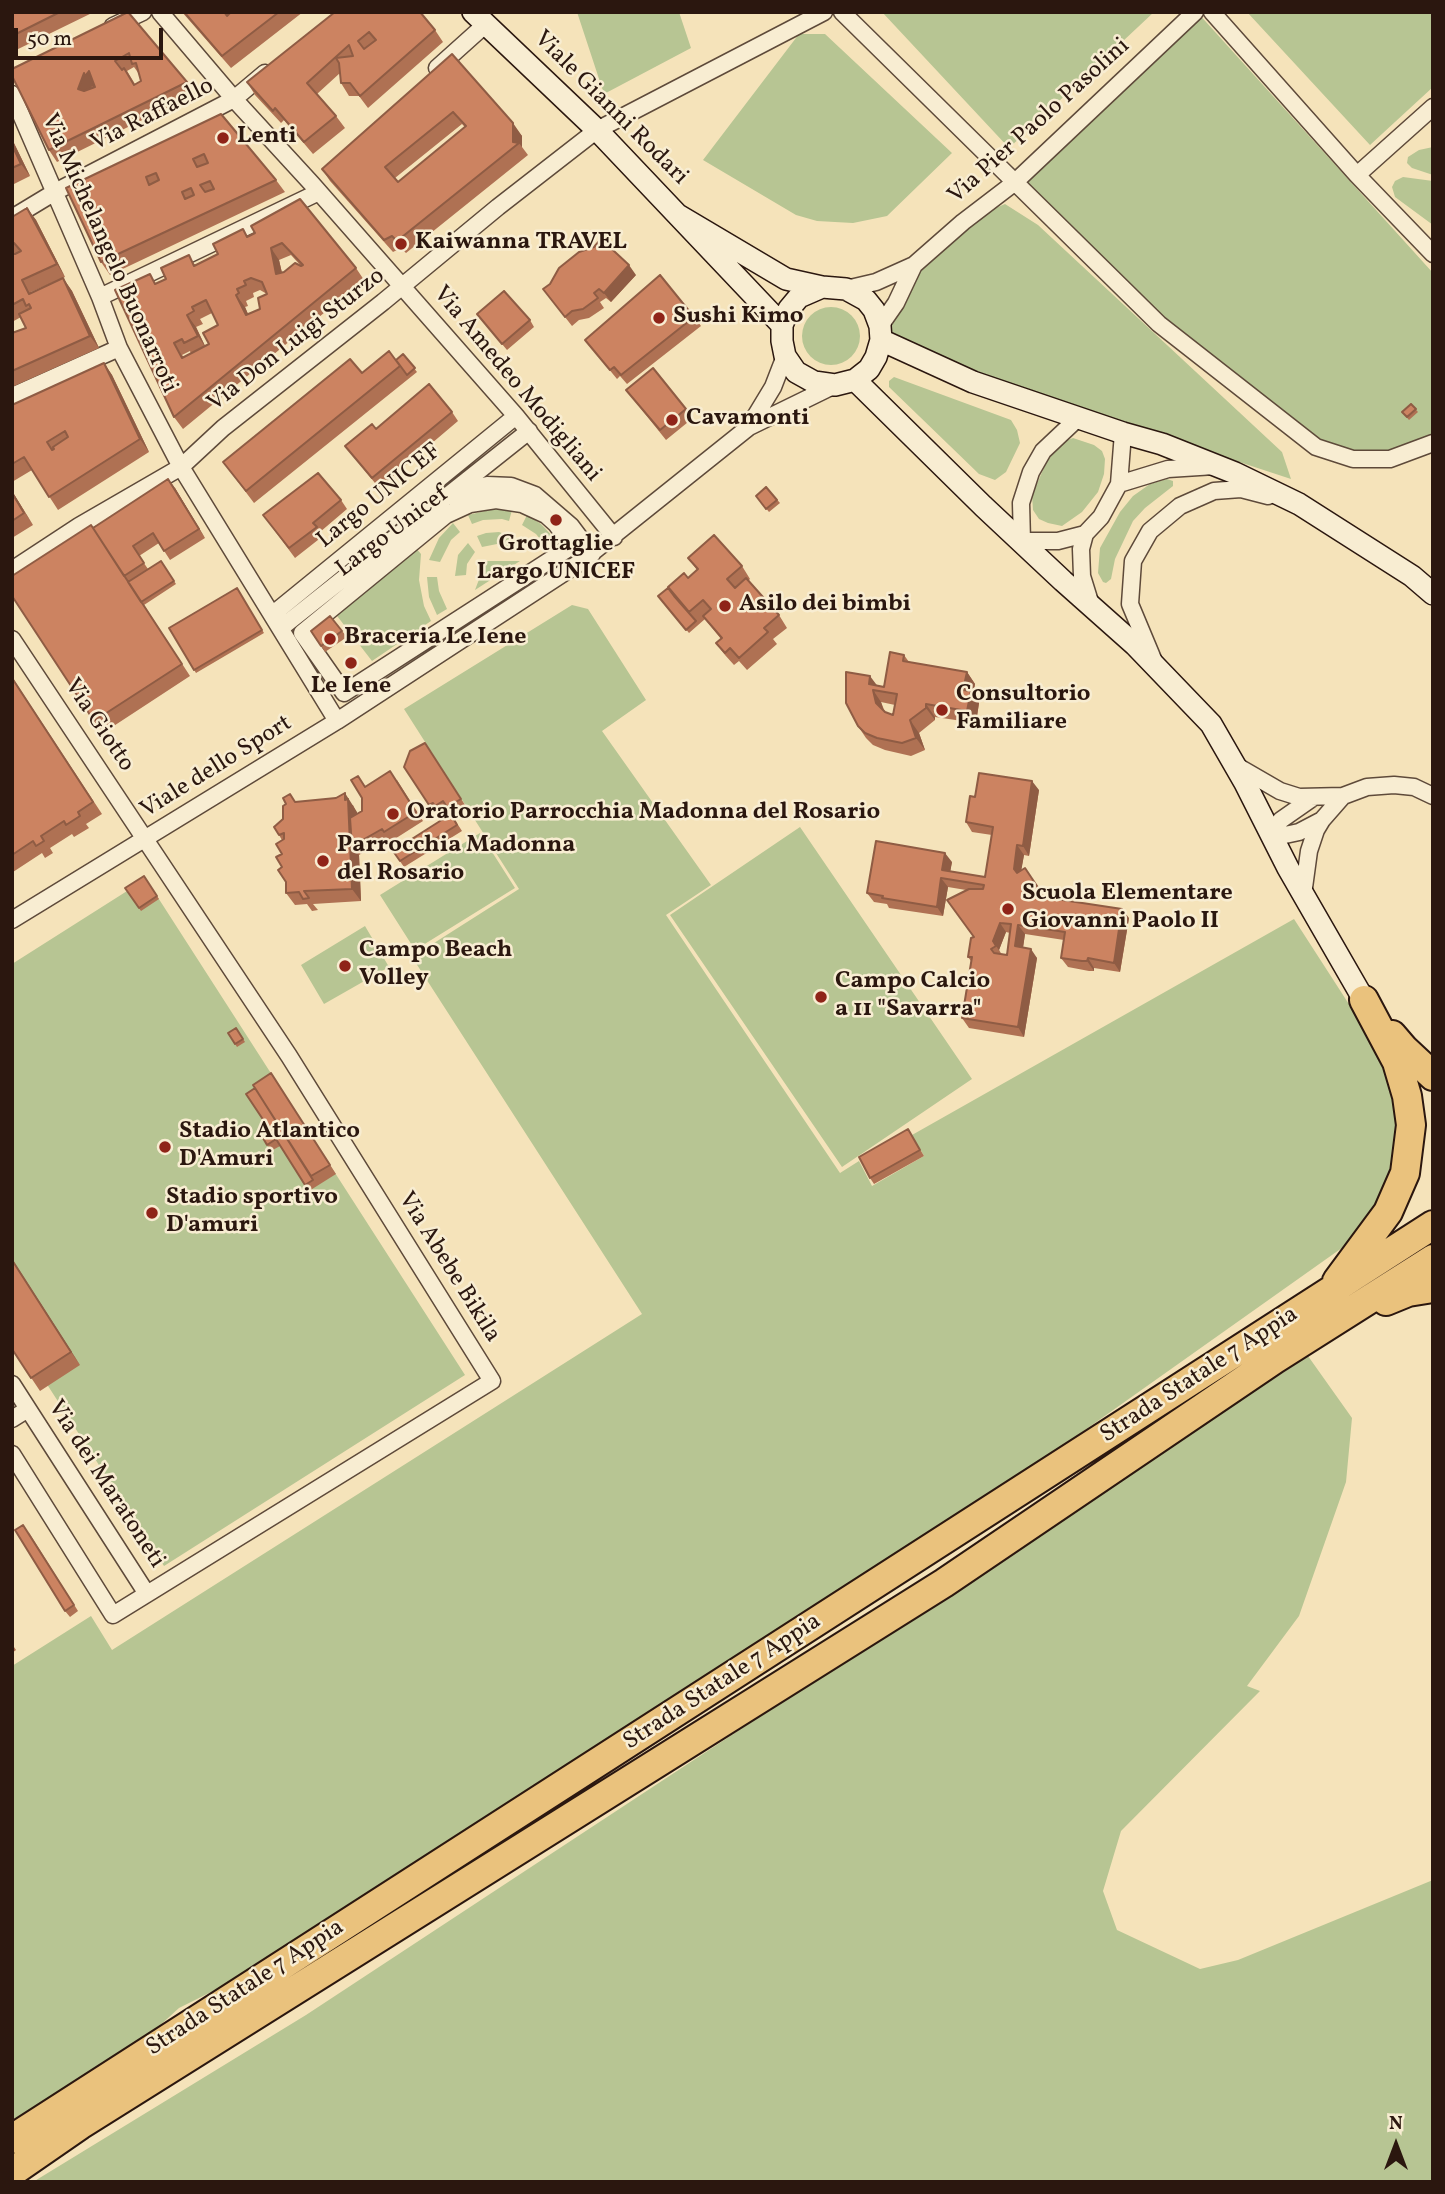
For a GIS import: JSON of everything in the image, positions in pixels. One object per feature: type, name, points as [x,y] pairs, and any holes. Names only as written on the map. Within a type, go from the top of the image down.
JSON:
[{"type":"highway","points":[[1364,1000],[1404,1049],[1433,1076]]},
{"type":"highway","points":[[1326,1296],[1388,1212],[1405,1173],[1411,1125],[1407,1096],[1397,1062],[1364,1000]]},
{"type":"highway","name":"Strada Statale 7 Appia","points":[[12,2139],[1433,1225]]},
{"type":"highway","name":"Strada Statale 7 Appia","points":[[12,2172],[80,2125],[944,1583],[1275,1359],[1433,1259]]},
{"type":"highway","points":[[1275,1359],[1318,1342],[1385,1301],[1408,1292],[1433,1288]]},
{"type":"street","points":[[96,34],[143,12]]},
{"type":"street","name":"Via Amedeo Modigliani","points":[[160,12],[234,99],[318,183],[402,288],[529,431],[614,537]]},
{"type":"street","name":"Via Don Luigi Sturzo","points":[[12,570],[79,526],[181,467],[223,428],[597,130],[824,12]]},
{"type":"street","points":[[842,12],[1159,324],[1316,447],[1353,458],[1390,459],[1433,443]]},
{"type":"street","name":"Via Pier Paolo Pasolini","points":[[846,289],[876,282],[914,265],[962,222],[1014,183],[1195,12]]},
{"type":"street","points":[[1212,12],[1357,175],[1433,254]]},
{"type":"street","points":[[424,80],[479,18]]},
{"type":"street","name":"Viale Gianni Rodari","points":[[479,18],[597,130],[782,325]]},
{"type":"street","name":"Via Raffaello","points":[[12,218],[55,192],[234,99],[278,62]]},
{"type":"street","name":"Via Michelangelo Buonarroti","points":[[12,94],[100,297],[119,348],[181,467],[337,721]]},
{"type":"street","points":[[1357,175],[1433,107]]},
{"type":"street","points":[[100,297],[318,183]]},
{"type":"street","name":"Viale Gianni Rodari","points":[[678,215],[786,279],[822,287]]},
{"type":"street","name":"Via Pier Paolo Pasolini","points":[[881,333],[914,265]]},
{"type":"street","points":[[822,287],[846,289],[866,300],[874,310],[881,333],[876,357],[869,369],[845,383],[814,383],[796,372],[785,356],[782,325],[789,309],[800,298],[822,287]]},
{"type":"street","points":[[881,333],[973,382],[1162,444],[1299,504],[1412,576],[1433,594]]},
{"type":"street","points":[[12,396],[119,348]]},
{"type":"street","name":"Viale dello Sport","points":[[749,428],[774,387],[785,356]]},
{"type":"street","points":[[845,383],[1091,605],[1212,724],[1303,895],[1364,1000]]},
{"type":"street","name":"Viale dello Sport","points":[[14,914],[147,839],[337,721],[593,554],[749,428],[845,383]]},
{"type":"street","name":"Largo UNICEF","points":[[277,621],[516,416]]},
{"type":"street","points":[[1022,541],[1021,503],[1031,472],[1043,451],[1078,418]]},
{"type":"street","name":"Largo UNICEF","points":[[277,621],[436,505],[529,431]]},
{"type":"street","points":[[1091,605],[1082,576],[1082,549],[1086,534],[1101,517],[1119,484],[1123,433]]},
{"type":"street","points":[[1119,484],[1168,468],[1215,466]]},
{"type":"street","name":"Largo UNICEF","points":[[436,505],[488,485],[511,486],[535,495],[552,509],[593,554]]},
{"type":"street","points":[[1155,665],[1130,604],[1133,561],[1150,531],[1180,506],[1214,491],[1241,489],[1299,504]]},
{"type":"street","name":"Largo Unicef","points":[[496,500],[522,504],[546,516],[565,534],[572,546],[438,632],[344,693],[302,633],[446,516],[470,504],[496,500]]},
{"type":"street","points":[[1022,541],[1058,541],[1086,534]]},
{"type":"street","name":"Via Giotto","points":[[12,639],[147,839]]},
{"type":"street","points":[[1235,765],[1280,791],[1299,797],[1343,796],[1367,788],[1394,785],[1414,788],[1433,796]]},
{"type":"street","points":[[1303,895],[1309,851],[1322,820],[1343,796]]},
{"type":"street","points":[[1270,833],[1281,820],[1314,797]]},
{"type":"street","points":[[1270,833],[1285,835],[1299,832],[1322,820]]},
{"type":"street","name":"Via Abebe Bikila","points":[[147,839],[289,1056],[492,1381],[148,1594]]},
{"type":"street","name":"Via dei Maratoneti","points":[[12,1384],[148,1594],[113,1615],[12,1454]]},
{"type":"street","points":[[12,1419],[28,1409]]},
{"type":"green space","points":[[577,12],[679,12],[691,48],[604,94]]},
{"type":"green space","points":[[882,12],[1154,12],[1009,148]]},
{"type":"green space","points":[[1197,12],[1433,273],[1433,436],[1390,459],[1316,447],[1159,324],[1014,183]]},
{"type":"green space","points":[[1247,12],[1433,12],[1433,87],[1370,145]]},
{"type":"green space","points":[[799,34],[825,34],[952,153],[887,216],[853,223],[817,221],[796,215],[703,160]]},
{"type":"green space","points":[[1433,147],[1433,175],[1412,168],[1407,163],[1408,157],[1419,150]]},
{"type":"green space","points":[[1403,177],[1433,181],[1433,225],[1395,197],[1392,187],[1395,181]]},
{"type":"green space","points":[[1005,204],[1038,225],[1282,452],[1291,479],[917,356],[881,340],[914,265],[963,222]]},
{"type":"green space","points":[[825,307],[837,307],[852,315],[860,330],[860,342],[852,357],[837,365],[825,365],[810,357],[802,342],[802,330],[810,315]]},
{"type":"green space","points":[[894,377],[1011,420],[1020,443],[1006,472],[995,480],[979,474],[889,387],[889,381]]},
{"type":"green space","points":[[1073,438],[1094,445],[1102,451],[1105,459],[1104,474],[1098,492],[1082,512],[1062,526],[1039,519],[1033,510],[1032,495],[1047,461],[1056,448]]},
{"type":"green space","points":[[1167,479],[1173,481],[1173,486],[1133,521],[1115,559],[1111,579],[1103,582],[1098,573],[1100,548],[1120,512],[1133,496],[1150,484]]},
{"type":"green space","points":[[498,508],[512,510],[509,521],[483,520],[472,524],[468,515]]},
{"type":"green space","points":[[527,515],[541,524],[555,539],[545,545],[536,534],[522,525]]},
{"type":"green space","points":[[453,523],[460,532],[451,540],[440,562],[429,560],[439,538]]},
{"type":"green space","points":[[499,532],[515,538],[509,548],[497,544],[482,547],[477,536]]},
{"type":"green space","points":[[468,543],[475,552],[467,564],[466,575],[455,576],[458,555]]},
{"type":"green space","points":[[415,547],[421,554],[419,580],[424,606],[431,621],[372,661],[334,612]]},
{"type":"green space","points":[[486,561],[520,561],[475,590]]},
{"type":"green space","points":[[427,577],[437,577],[439,591],[447,609],[437,615],[429,597]]},
{"type":"green space","points":[[572,605],[588,609],[646,700],[602,731],[711,885],[666,915],[840,1173],[859,1161],[872,1186],[924,1156],[912,1135],[1294,919],[1394,1074],[1400,1163],[1363,1233],[989,1498],[281,1957],[179,2008],[134,2049],[12,2127],[12,1666],[91,1616],[112,1650],[642,1314],[412,957],[519,889],[404,709]]},
{"type":"green space","name":"Campo Calcio a 11 \"Savarra\"","points":[[800,827],[972,1079],[842,1167],[670,915]]},
{"type":"green space","points":[[480,833],[515,888],[415,950],[380,895]]},
{"type":"green space","name":"Stadio Atlantico D'Amuri","points":[[146,879],[465,1375],[164,1566],[12,1330],[12,964]]},
{"type":"green space","name":"Campo Beach Volley","points":[[365,926],[389,967],[324,1004],[301,965]]},
{"type":"green space","points":[[1308,1356],[1352,1418],[1346,1482],[1299,1616],[1247,1686],[1260,1691],[1121,1831],[1103,1891],[1117,1930],[1200,1969],[1238,1960],[1433,1880],[1433,2182],[33,2182],[306,2015]]},
{"type":"building","points":[[12,12],[60,12],[12,36]]},
{"type":"building","points":[[128,12],[187,82],[49,150],[12,76],[12,69]],"holes":[[[129,53],[132,64],[136,63],[141,81],[134,85],[124,68],[122,70],[115,61]],[[89,71],[95,87],[84,91],[78,89],[84,73],[85,76]]]},
{"type":"building","points":[[184,12],[224,12],[227,16],[231,12],[279,12],[222,56]]},
{"type":"building","points":[[335,12],[420,12],[435,30],[360,96],[350,83],[341,83],[336,58],[353,56],[349,45],[307,83],[336,116],[304,142],[275,108],[273,111],[247,82]],"holes":[[[369,32],[376,40],[364,49],[358,41]]]},
{"type":"building","points":[[452,54],[513,123],[513,142],[519,143],[397,241],[392,236],[384,240],[322,169]],"holes":[[[453,112],[466,126],[398,182],[385,167]]]},
{"type":"building","points":[[221,114],[276,180],[101,262],[66,188]],"holes":[[[204,154],[208,163],[197,167],[193,159]],[[156,173],[159,180],[149,185],[146,177]],[[210,181],[214,189],[205,192],[200,185]],[[191,188],[194,195],[185,199],[182,192]]]},
{"type":"building","points":[[12,145],[21,164],[12,168]]},
{"type":"building","points":[[300,199],[356,268],[174,417],[115,290],[150,274],[155,284],[166,279],[161,268],[189,255],[194,266],[218,254],[213,244],[243,229],[247,237],[255,233],[251,226]],"holes":[[[282,243],[303,265],[295,263],[284,272],[276,274],[271,248]],[[251,278],[262,282],[267,294],[258,298],[260,309],[246,315],[236,295],[239,293],[237,289],[246,285],[244,281]],[[206,300],[218,325],[203,333],[209,344],[182,358],[174,343],[182,339],[184,343],[198,336],[187,315],[194,311],[192,307]]]},
{"type":"building","points":[[27,208],[57,264],[22,280],[29,294],[63,278],[90,336],[12,371],[12,333],[26,328],[19,314],[31,308],[29,304],[26,306],[23,299],[12,305],[12,254],[21,251],[12,244],[12,217]]},
{"type":"building","points":[[601,239],[629,265],[604,293],[599,289],[594,293],[598,298],[565,317],[543,289],[550,284],[559,268],[579,252],[594,247]]},
{"type":"building","points":[[660,275],[694,317],[621,375],[614,367],[610,370],[585,340]]},
{"type":"building","points":[[504,291],[530,320],[502,344],[477,314]]},
{"type":"building","points":[[389,351],[400,366],[246,491],[223,462],[350,359],[362,373]]},
{"type":"building","points":[[403,354],[415,368],[407,375],[396,360]]},
{"type":"building","points":[[104,363],[140,439],[49,497],[24,457],[12,464],[12,405]],"holes":[[[65,431],[68,437],[52,450],[47,442]]]},
{"type":"building","points":[[653,368],[686,409],[660,430],[626,390]]},
{"type":"building","points":[[429,384],[452,412],[372,478],[345,446],[372,424],[376,429]]},
{"type":"building","points":[[1411,404],[1416,409],[1407,417],[1402,412]]},
{"type":"building","points":[[318,473],[341,500],[313,523],[317,527],[289,548],[263,515]]},
{"type":"building","points":[[168,479],[199,529],[164,551],[153,533],[133,546],[144,563],[124,576],[93,528]]},
{"type":"building","points":[[766,487],[777,500],[766,509],[756,496]]},
{"type":"building","points":[[12,493],[24,513],[12,521]]},
{"type":"building","points":[[91,525],[182,664],[94,721],[12,596],[12,576]]},
{"type":"building","name":"Asilo dei bimbi","points":[[714,535],[742,566],[727,579],[735,588],[746,578],[779,615],[764,628],[768,632],[739,658],[730,648],[725,653],[716,643],[722,638],[703,616],[711,609],[703,600],[689,612],[668,587],[684,573],[688,578],[698,569],[688,558]]},
{"type":"building","points":[[161,561],[174,581],[141,602],[128,582]]},
{"type":"building","points":[[237,588],[262,630],[194,670],[169,628]]},
{"type":"building","points":[[668,588],[696,621],[686,630],[658,596]]},
{"type":"building","points":[[330,616],[342,631],[321,646],[311,631]]},
{"type":"building","name":"Consultorio Familiare","points":[[890,652],[904,655],[903,661],[967,672],[963,690],[971,691],[967,711],[926,704],[926,708],[910,720],[916,738],[902,743],[865,733],[858,726],[846,703],[846,672],[870,676],[869,684],[884,687]],"holes":[[[873,690],[897,694],[893,715],[885,712],[876,703]]]},
{"type":"building","points":[[12,678],[93,802],[78,812],[80,816],[66,825],[64,821],[41,836],[44,841],[36,846],[33,841],[12,855]]},
{"type":"building","points":[[425,743],[461,799],[447,807],[443,801],[435,806],[433,803],[429,805],[404,767],[410,751]]},
{"type":"building","name":"Oratorio Parrocchia Madonna del Rosario","points":[[390,771],[416,812],[384,832],[382,829],[352,846],[350,818],[362,811],[362,798],[351,780],[358,776],[365,787]]},
{"type":"building","name":"Scuola Elementare Giovanni Paolo II","points":[[979,773],[1032,781],[1023,846],[1017,845],[1014,869],[1017,873],[1025,868],[1039,889],[1034,892],[1036,896],[1122,909],[1114,963],[1088,958],[1087,961],[1082,961],[1061,958],[1065,932],[1018,925],[1015,946],[1031,949],[1018,1027],[962,1018],[972,957],[968,957],[971,938],[974,937],[947,900],[969,889],[983,889],[984,885],[941,878],[937,907],[867,893],[876,841],[945,853],[942,870],[985,877],[993,827],[966,822],[970,796],[975,797]],"holes":[[[1000,923],[1011,924],[1007,955],[994,953],[991,949],[996,946],[993,941]]]},
{"type":"building","name":"Parrocchia Madonna del Rosario","points":[[345,793],[345,800],[348,799],[352,889],[304,891],[309,898],[303,899],[299,892],[286,893],[286,882],[278,870],[282,867],[276,857],[282,854],[276,844],[284,839],[284,833],[279,835],[274,827],[283,819],[283,806],[286,804],[283,798],[290,794],[295,802],[336,798]]},
{"type":"building","points":[[451,814],[457,825],[400,861],[393,851]]},
{"type":"building","points":[[144,876],[157,896],[139,908],[125,888]]},
{"type":"building","points":[[236,1028],[243,1039],[235,1044],[228,1033]]},
{"type":"building","points":[[271,1073],[330,1165],[311,1176],[253,1085]]},
{"type":"building","points":[[255,1088],[313,1180],[305,1185],[276,1139],[267,1145],[263,1138],[272,1133],[246,1094]]},
{"type":"building","points":[[908,1129],[920,1150],[870,1178],[859,1157]]},
{"type":"building","points":[[12,1260],[71,1352],[31,1378],[12,1349]]},
{"type":"building","points":[[23,1525],[74,1605],[65,1611],[15,1530]]},
{"type":"place","name":"Lenti","points":[[223,138]]},
{"type":"place","name":"Kaiwanna TRAVEL","points":[[401,244]]},
{"type":"place","name":"Sushi Kimo","points":[[659,318]]},
{"type":"place","name":"Cavamonti","points":[[672,420]]},
{"type":"place","name":"Grottaglie Largo UNICEF","points":[[556,520]]},
{"type":"place","name":"Asilo dei bimbi","points":[[725,606]]},
{"type":"place","name":"Braceria Le Iene","points":[[330,639]]},
{"type":"place","name":"Le Iene","points":[[351,663]]},
{"type":"place","name":"Consultorio Familiare","points":[[942,710]]},
{"type":"place","name":"Oratorio Parrocchia Madonna del Rosario","points":[[393,814]]},
{"type":"place","name":"Parrocchia Madonna del Rosario","points":[[323,861]]},
{"type":"place","name":"Scuola Elementare Giovanni Paolo II","points":[[1008,909]]},
{"type":"place","name":"Campo Beach Volley","points":[[345,966]]},
{"type":"place","name":"Campo Calcio a 11 \"Savarra\"","points":[[821,997]]},
{"type":"place","name":"Stadio Atlantico D'Amuri","points":[[165,1147]]},
{"type":"place","name":"Stadio sportivo D'amuri","points":[[152,1213]]}]
